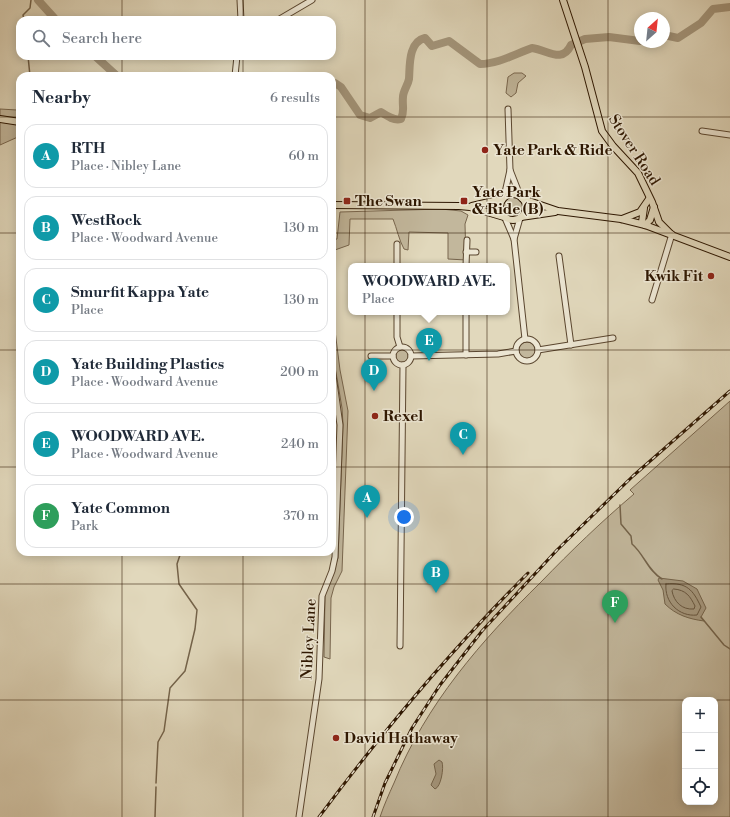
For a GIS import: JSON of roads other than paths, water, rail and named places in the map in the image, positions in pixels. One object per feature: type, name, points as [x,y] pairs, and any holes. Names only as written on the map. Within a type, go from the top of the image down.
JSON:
[{"type":"main road","name":"Stover Road","points":[[563,0],[602,131],[638,174],[648,192],[649,199],[654,207],[659,222],[672,234]]},
{"type":"main road","points":[[0,119],[16,121]]},
{"type":"main road","points":[[470,207],[503,198],[511,194],[558,211],[621,219],[645,225],[730,257]]},
{"type":"main road","points":[[503,198],[500,208],[504,217]]},
{"type":"main road","points":[[520,218],[525,210],[522,198]]},
{"type":"main road","name":"Stover Road","points":[[649,199],[644,208],[642,222],[645,225],[650,220],[654,207]]},
{"type":"main road","points":[[336,205],[470,207],[511,220],[558,211]]},
{"type":"main road","name":"Stover Road","points":[[621,219],[634,216],[644,208]]},
{"type":"street","points":[[240,0],[240,16]]},
{"type":"street","points":[[285,16],[312,0]]},
{"type":"street","points":[[235,72],[237,60]]},
{"type":"street","points":[[503,198],[510,170],[508,109]]},
{"type":"street","points":[[702,130],[730,136]]},
{"type":"street","points":[[510,170],[522,198]]},
{"type":"street","points":[[504,217],[514,239],[526,339]]},
{"type":"street","points":[[514,239],[520,218]]},
{"type":"street","points":[[652,300],[672,234]]},
{"type":"street","points":[[466,263],[467,240]]},
{"type":"street","points":[[397,244],[397,263]]},
{"type":"street","points":[[466,252],[476,252]]},
{"type":"street","points":[[559,256],[571,344]]},
{"type":"street","points":[[397,315],[397,337],[400,347]]},
{"type":"street","points":[[466,315],[466,355]]},
{"type":"street","points":[[538,350],[613,338]]},
{"type":"street","points":[[526,339],[532,341],[538,350],[536,356],[528,361],[522,360],[517,356],[516,351],[519,342],[526,339]]},
{"type":"street","points":[[393,356],[394,352],[400,347],[406,348],[411,356]]},
{"type":"street","points":[[411,356],[498,354],[516,351]]},
{"type":"street","points":[[371,356],[393,356]]},
{"type":"street","points":[[393,356],[397,364],[402,365],[410,361],[411,356]]},
{"type":"street","points":[[400,646],[402,365]]},
{"type":"street","name":"Nibley Lane","points":[[336,396],[340,425],[336,530]]},
{"type":"street","name":"Nibley Lane","points":[[299,817],[319,679],[322,596],[332,571],[335,556]]},
{"type":"water","points":[[659,578],[683,581],[697,589],[706,608],[701,617],[704,621],[683,616],[665,604],[663,590],[658,580]]},
{"type":"water","points":[[439,760],[443,765],[442,773],[439,785],[435,789],[431,785],[436,774],[434,764]]},
{"type":"waterway","points":[[23,16],[30,8],[31,0]]},
{"type":"waterway","points":[[38,0],[52,16]]},
{"type":"waterway","points":[[670,36],[678,38],[701,23],[713,9],[730,7]]},
{"type":"waterway","points":[[336,84],[341,87],[360,115],[370,118],[381,112],[391,118],[401,119],[403,113],[403,95],[409,79],[411,55],[415,44],[419,40],[425,38],[432,46],[449,41],[480,64],[500,61],[532,48],[559,55],[567,51],[571,45],[585,39],[609,37],[634,40]]},
{"type":"waterway","points":[[28,60],[30,72]]},
{"type":"waterway","points":[[99,60],[113,72]]},
{"type":"waterway","points":[[620,505],[621,524],[631,536],[632,544],[653,572],[662,579]]},
{"type":"waterway","points":[[156,783],[158,742],[164,731],[170,688],[185,671],[195,629],[197,610],[179,584],[177,564],[180,556]]},
{"type":"waterway","points":[[701,617],[724,645],[730,649]]},
{"type":"waterway","points":[[155,817],[156,787]]},
{"type":"railway","points":[[373,817],[385,783],[412,728],[440,685],[482,631],[557,550],[633,476],[730,391]]},
{"type":"railway","points":[[319,817],[368,753],[419,691],[472,631],[528,573]]},
{"type":"place","name":"Yate Park & Ride","points":[[485,150]]},
{"type":"place","name":"The Swan","points":[[347,201]]},
{"type":"place","name":"Yate Park & Ride (B)","points":[[464,201]]},
{"type":"place","name":"Kwik Fit","points":[[711,276]]},
{"type":"place","name":"WOODWARD AVE.","points":[[429,361]]},
{"type":"place","name":"Yate Building Plastics","points":[[374,391]]},
{"type":"place","name":"Rexel","points":[[375,416]]},
{"type":"place","name":"Smurfit Kappa Yate","points":[[463,455]]},
{"type":"place","name":"RTH","points":[[367,518]]},
{"type":"place","name":"WestRock","points":[[436,593]]},
{"type":"place","name":"Yate Common","points":[[615,623]]},
{"type":"place","name":"David Hathaway","points":[[336,738]]}]
